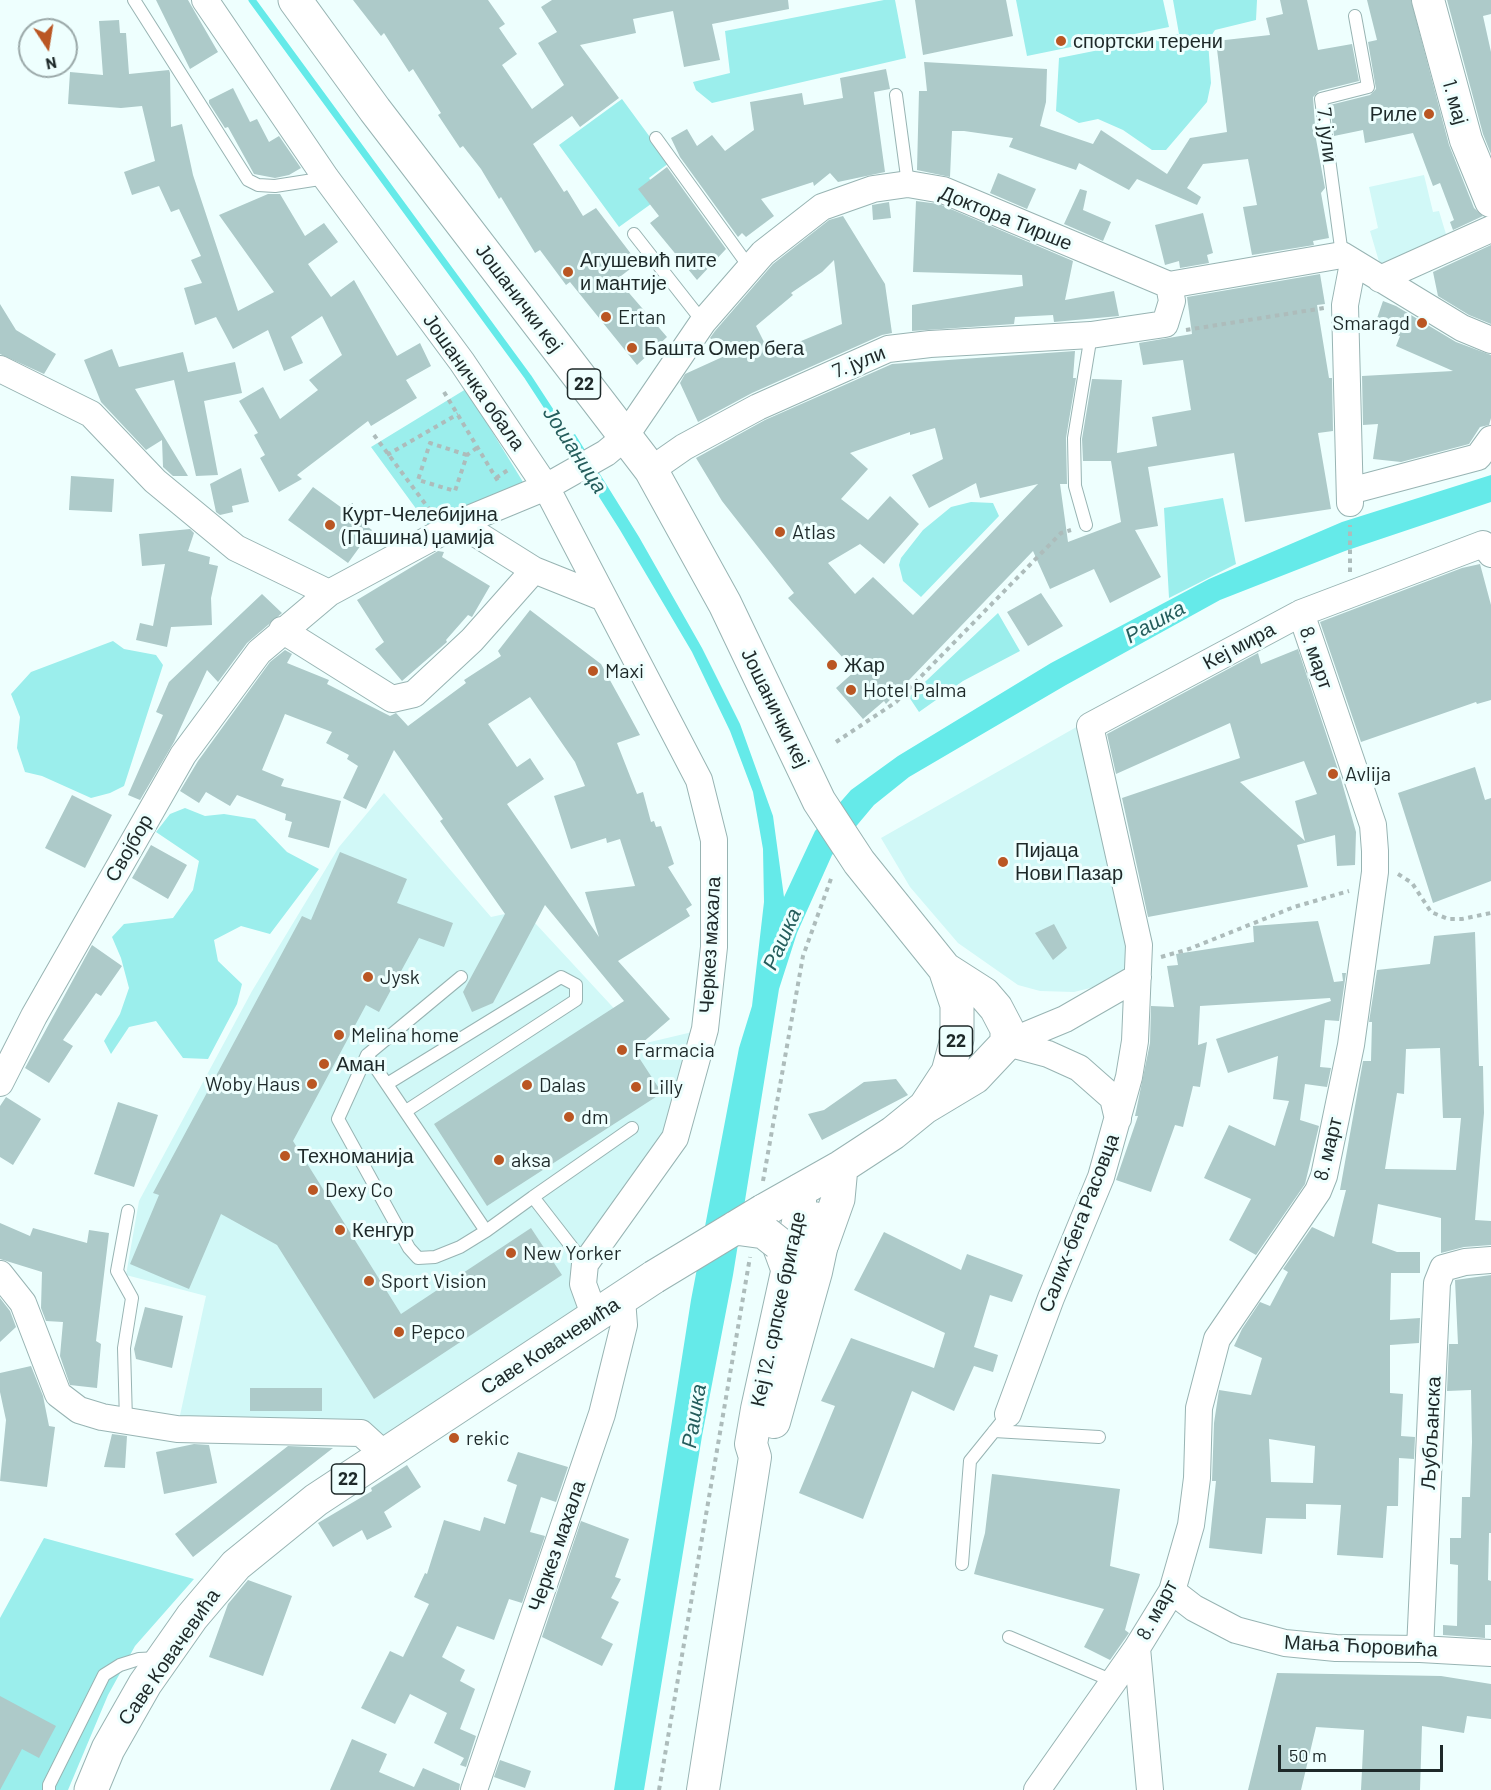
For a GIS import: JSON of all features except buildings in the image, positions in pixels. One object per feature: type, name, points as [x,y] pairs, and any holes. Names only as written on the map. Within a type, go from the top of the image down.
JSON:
[{"type":"main road","name":"Јошанички кеј","points":[[296,0],[615,445],[651,470],[725,603],[819,801],[846,869]]},
{"type":"main road","name":"22","points":[[763,1249],[763,1198],[800,1190],[841,1167],[893,1133],[926,1107],[984,1071],[1007,1043],[1007,1029],[996,1008],[984,994],[945,969],[846,869]]},
{"type":"main road","name":"22","points":[[926,1107],[948,1072],[957,1039],[957,1005],[945,969]]},
{"type":"main road","points":[[822,1244],[838,1199],[841,1167]]},
{"type":"main road","name":"Саве Ковачевића","points":[[91,1790],[121,1725],[163,1658],[207,1598],[236,1565],[315,1500],[654,1277],[763,1249]]},
{"type":"street","name":"Јошаничка обала","points":[[205,0],[326,178],[462,362],[546,487],[604,598]]},
{"type":"street","name":"1. мај","points":[[1428,0],[1466,140],[1491,201]]},
{"type":"street","name":"Доктора Тирше","points":[[615,445],[703,322],[763,253],[822,207],[873,189],[908,184],[943,190],[1169,285]]},
{"type":"street","points":[[1380,279],[1491,229]]},
{"type":"street","points":[[1348,259],[1345,305],[1350,497],[1478,457],[1491,439]]},
{"type":"street","points":[[1165,324],[1172,301],[1169,285],[1348,259],[1462,328],[1491,340]]},
{"type":"street","name":"7. јули","points":[[651,470],[684,447],[758,407],[888,350],[930,344],[1091,335],[1165,324]]},
{"type":"street","points":[[0,369],[91,414],[155,481],[236,548],[329,593]]},
{"type":"street","name":"Својбор","points":[[0,1083],[40,1006],[183,755],[259,652],[282,630],[329,593],[447,520],[546,487],[615,445]]},
{"type":"street","points":[[447,520],[534,570],[604,598]]},
{"type":"street","name":"Кеј мира","points":[[1089,726],[1301,613],[1483,544],[1491,554]]},
{"type":"street","points":[[282,630],[392,699],[414,694],[472,640],[534,570]]},
{"type":"street","name":"Черкез махала","points":[[585,1264],[675,1138],[705,1029],[714,947],[714,840],[699,780],[604,598]]},
{"type":"street","name":"8. март","points":[[1038,1790],[1137,1648],[1172,1591],[1191,1525],[1197,1478],[1199,1408],[1217,1339],[1318,1191],[1324,1176],[1351,1045],[1373,884],[1373,825],[1301,613]]},
{"type":"street","name":"Салих-бега Расовца","points":[[1001,1422],[1101,1177],[1129,1077],[1135,1041],[1137,930],[1089,726]]},
{"type":"street","points":[[1007,1043],[1065,1019],[1138,970]]},
{"type":"street","points":[[1007,1043],[1048,1054],[1078,1068],[1113,1098],[1118,1119]]},
{"type":"street","name":"Кеј 12. српске бригаде","points":[[755,1457],[766,1445],[775,1417],[822,1244],[811,1209],[800,1190]]},
{"type":"street","name":"Кеј 12. српске бригаде","points":[[703,1790],[755,1457],[751,1444],[757,1409],[763,1249],[800,1213],[800,1190]]},
{"type":"street","name":"Љубљанска","points":[[1420,1649],[1437,1283],[1443,1268],[1465,1262],[1491,1260]]},
{"type":"street","points":[[585,1264],[583,1284],[595,1317]]},
{"type":"street","points":[[0,1274],[22,1303],[58,1394],[68,1403],[102,1417],[177,1429],[362,1434],[384,1454]]},
{"type":"street","name":"Черкез махала","points":[[474,1790],[602,1414],[624,1325],[622,1299]]},
{"type":"street","name":"Мања Ћоровића","points":[[1172,1591],[1194,1608],[1236,1630],[1284,1643],[1336,1648],[1491,1653]]},
{"type":"street","points":[[1137,1648],[1150,1790]]},
{"type":"lane","points":[[134,0],[248,180],[258,185],[275,186],[326,178]]},
{"type":"lane","name":"7. јули","points":[[1348,259],[1321,99],[1368,87],[1355,15]]},
{"type":"lane","points":[[896,95],[908,184]]},
{"type":"lane","points":[[656,138],[750,268]]},
{"type":"lane","points":[[634,234],[703,322]]},
{"type":"lane","points":[[1086,525],[1075,486],[1074,438],[1091,335]]},
{"type":"lane","points":[[460,977],[367,1055],[338,1119],[409,1248],[418,1258],[435,1257],[460,1247],[632,1128]]},
{"type":"lane","points":[[387,1084],[561,977],[576,985],[576,1000],[406,1112]]},
{"type":"lane","points":[[367,1055],[486,1231]]},
{"type":"lane","points":[[533,1197],[585,1264]]},
{"type":"lane","points":[[126,1421],[124,1348],[132,1298],[117,1271],[128,1211]]},
{"type":"lane","points":[[1001,1422],[1100,1437]]},
{"type":"lane","name":"Салих-бега Расовца","points":[[962,1564],[970,1461],[1001,1422]]},
{"type":"lane","points":[[1009,1637],[1113,1681]]},
{"type":"lane","points":[[49,1790],[49,1785],[104,1675],[120,1665],[139,1659],[163,1658]]},
{"type":"path","points":[[1165,324],[1185,330],[1345,305]]},
{"type":"path","points":[[444,392],[504,490]]},
{"type":"path","points":[[387,455],[458,414]]},
{"type":"path","points":[[424,434],[430,443],[467,455]]},
{"type":"path","points":[[374,435],[410,485],[447,520]]},
{"type":"path","points":[[410,485],[418,480],[430,443]]},
{"type":"path","points":[[418,480],[455,491],[467,455],[478,447]]},
{"type":"path","points":[[1350,497],[1350,575]]},
{"type":"path","points":[[836,742],[896,702],[1061,533],[1086,525]]},
{"type":"path","points":[[763,1198],[803,956],[846,869]]},
{"type":"path","points":[[1138,970],[1294,906],[1373,884],[1399,874],[1412,883],[1431,912],[1462,919],[1491,914]]},
{"type":"path","points":[[659,1790],[763,1249]]},
{"type":"shaded area","points":[[884,0],[895,0],[906,58],[712,103],[696,90],[693,82],[730,73],[725,31]]},
{"type":"shaded area","name":"спортски терени","points":[[1016,0],[1163,0],[1169,27],[1027,56]]},
{"type":"shaded area","points":[[1173,0],[1257,0],[1256,20],[1215,30],[1208,41],[1211,83],[1207,102],[1166,150],[1152,150],[1123,130],[1098,119],[1079,123],[1056,111],[1059,58],[1179,34]]},
{"type":"shaded area","points":[[622,99],[669,163],[649,178],[662,196],[619,227],[559,145]]},
{"type":"shaded area","points":[[1424,175],[1433,212],[1439,211],[1449,244],[1380,265],[1370,231],[1378,228],[1369,187]]},
{"type":"shaded area","points":[[466,389],[523,482],[428,525],[371,447]]},
{"type":"shaded area","points":[[1223,498],[1236,564],[1169,598],[1164,508]]},
{"type":"shaded area","points":[[971,502],[993,503],[999,516],[921,597],[903,581],[899,565],[901,558],[923,530],[951,507]]},
{"type":"shaded area","points":[[998,613],[1020,651],[963,681],[919,712],[909,697]]},
{"type":"shaded area","points":[[113,641],[124,649],[156,655],[163,665],[124,786],[91,798],[42,776],[25,772],[17,748],[20,717],[11,694],[31,672]]},
{"type":"shaded area","name":"Пијаца Нови Пазар","points":[[1080,725],[1129,944],[1125,968],[1111,983],[1074,992],[1040,991],[1018,985],[958,943],[910,887],[881,838]]},
{"type":"shaded area","points":[[384,793],[491,917],[523,910],[646,1043],[705,1029],[675,1138],[585,1264],[595,1317],[384,1454],[361,1433],[177,1429],[206,1296],[126,1275],[139,1201],[252,991],[339,847]]},
{"type":"shaded area","points":[[185,808],[205,816],[224,814],[255,819],[287,852],[319,869],[270,934],[241,926],[214,940],[218,961],[242,984],[237,1004],[208,1059],[183,1058],[156,1021],[129,1027],[111,1054],[104,1041],[120,1014],[129,988],[121,958],[112,937],[124,924],[173,918],[193,890],[199,861],[156,832],[170,814]]},
{"type":"shaded area","points":[[44,1538],[194,1579],[135,1646],[108,1695],[68,1790],[0,1790],[0,1618]]},
{"type":"water","name":"Рашка","points":[[575,434],[639,537],[702,648],[740,724],[773,816],[784,897],[815,831],[851,790],[898,756],[1051,663],[1209,579],[1342,522],[1491,475],[1491,502],[1345,551],[1220,600],[1066,685],[909,777],[874,805],[832,855],[797,933],[779,989],[733,1275],[702,1436],[644,1790],[614,1790],[691,1300],[739,1048],[752,1006],[764,902],[763,849],[753,792],[730,731],[692,652],[620,530],[563,440]]},
{"type":"waterway","name":"Јошаница","points":[[252,0],[528,377],[573,446]]},
{"type":"place","name":"спортски терени","points":[[1061,41]]},
{"type":"place","name":"Риле","points":[[1429,114]]},
{"type":"place","name":"Агушевић пите и мантије","points":[[568,272]]},
{"type":"place","name":"Ertan","points":[[606,317]]},
{"type":"place","name":"Smaragd","points":[[1422,323]]},
{"type":"place","name":"Башта Омер бега","points":[[632,348]]},
{"type":"place","name":"Курт-Челебијина (Пашина) џамија","points":[[330,525]]},
{"type":"place","name":"Atlas","points":[[780,532]]},
{"type":"place","name":"Жар","points":[[832,665]]},
{"type":"place","name":"Maxi","points":[[593,671]]},
{"type":"place","name":"Hotel Palma","points":[[851,690]]},
{"type":"place","name":"Avlija","points":[[1333,774]]},
{"type":"place","name":"Пијаца Нови Пазар","points":[[1003,862]]},
{"type":"place","name":"Jysk","points":[[368,977]]},
{"type":"place","name":"Melina home","points":[[339,1035]]},
{"type":"place","name":"Farmacia","points":[[622,1050]]},
{"type":"place","name":"Аман","points":[[324,1064]]},
{"type":"place","name":"Woby Haus","points":[[312,1084]]},
{"type":"place","name":"Dalas","points":[[527,1085]]},
{"type":"place","name":"Lilly","points":[[636,1087]]},
{"type":"place","name":"dm","points":[[569,1117]]},
{"type":"place","name":"Техноманија","points":[[285,1156]]},
{"type":"place","name":"aksa","points":[[499,1160]]},
{"type":"place","name":"Dexy Co","points":[[313,1190]]},
{"type":"place","name":"Кенгур","points":[[340,1230]]},
{"type":"place","name":"New Yorker","points":[[511,1253]]},
{"type":"place","name":"Sport Vision","points":[[369,1281]]},
{"type":"place","name":"Pepco","points":[[399,1332]]},
{"type":"place","name":"rekic","points":[[454,1438]]}]
